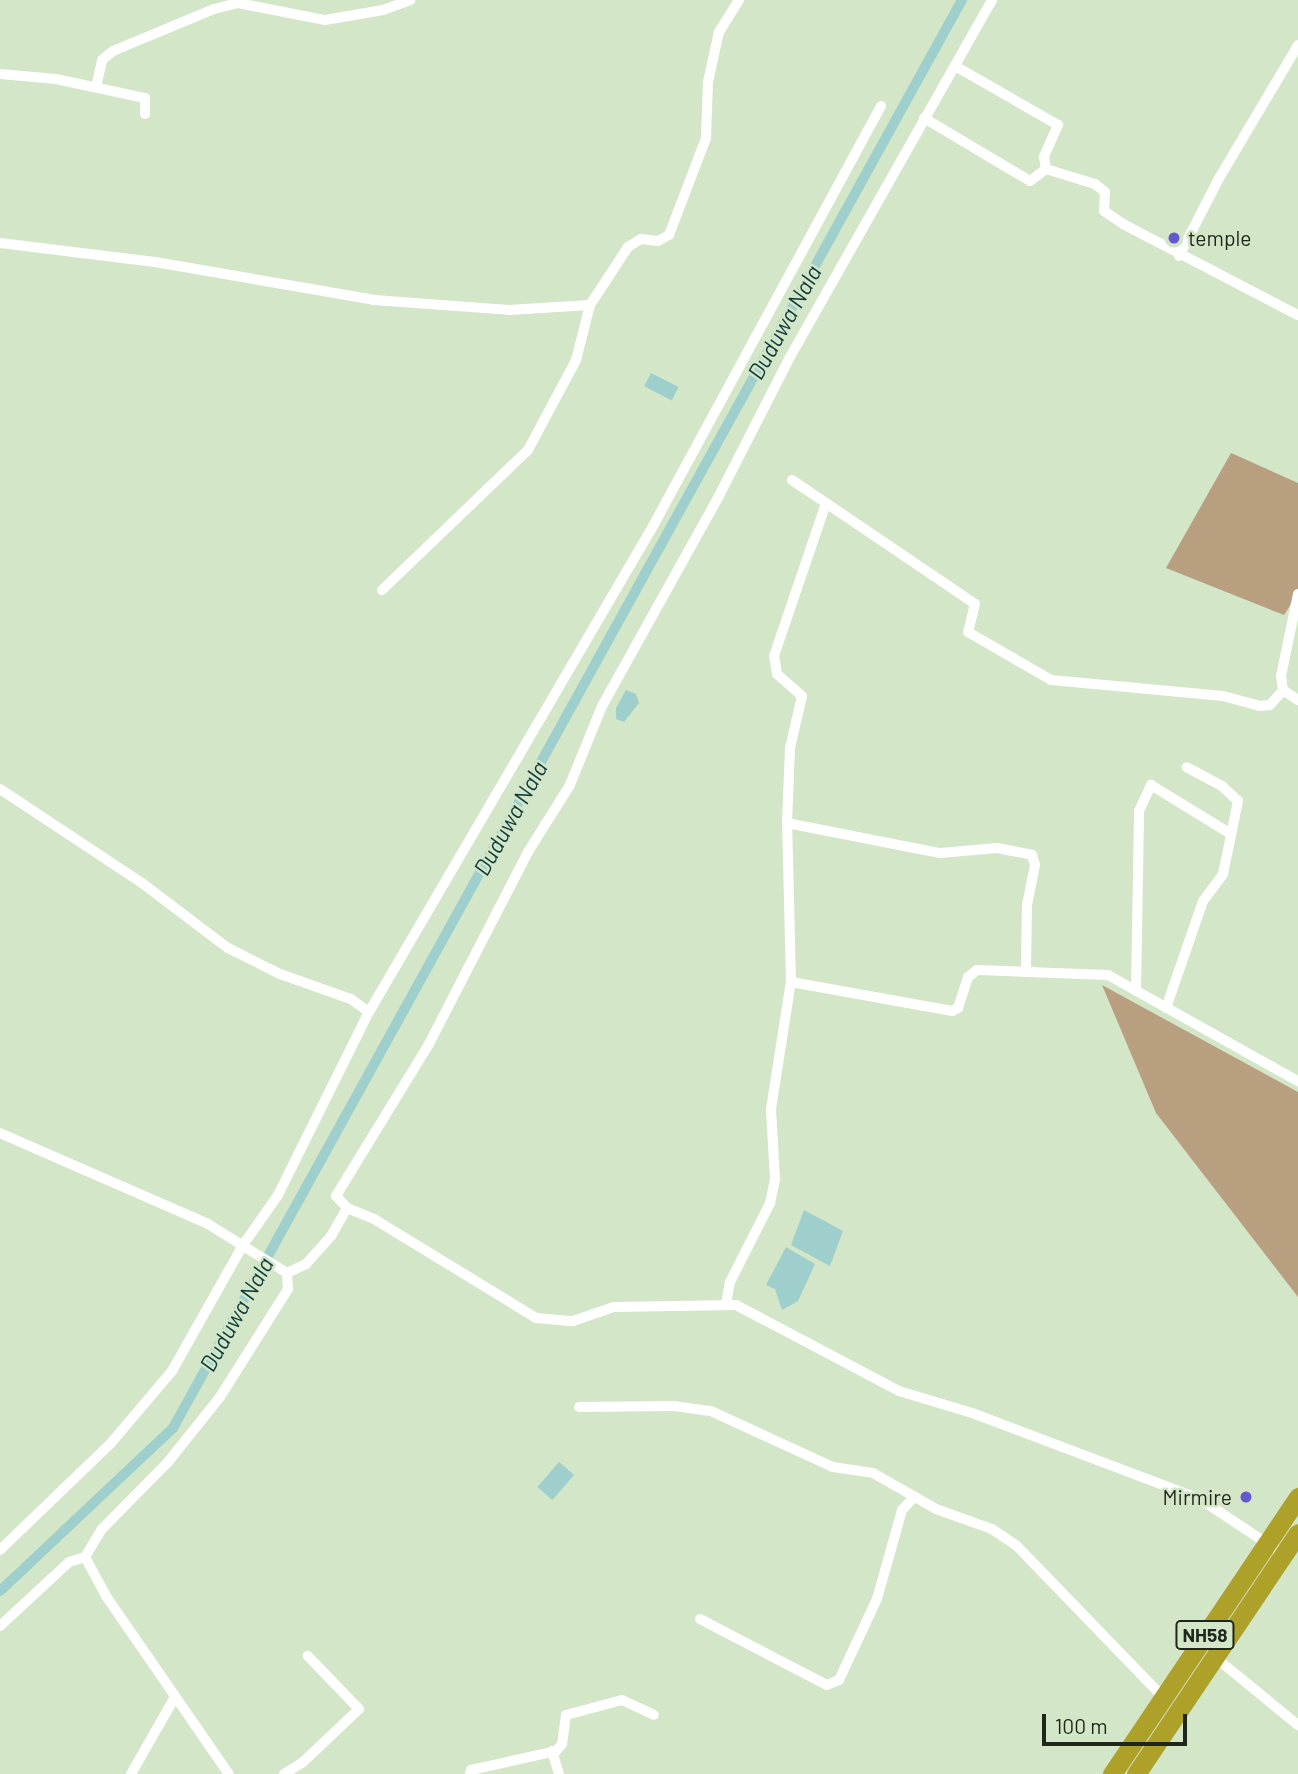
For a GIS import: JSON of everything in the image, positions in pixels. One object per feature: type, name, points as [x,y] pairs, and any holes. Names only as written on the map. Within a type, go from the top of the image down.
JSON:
[{"type":"highway","name":"NH58","points":[[1136,1774],[1216,1657],[1275,1548],[1298,1496]]},
{"type":"highway","name":"NH58","points":[[1112,1774],[1164,1698],[1275,1548],[1298,1533]]},
{"type":"street","points":[[96,87],[102,60],[113,51],[214,9],[238,3],[325,20],[383,10],[410,0]]},
{"type":"street","points":[[382,590],[528,450],[576,359],[590,304],[628,247],[641,240],[658,241],[669,235],[706,138],[709,73],[719,32],[739,0]]},
{"type":"street","points":[[992,0],[602,706],[570,785],[528,852],[429,1044],[336,1196],[347,1208],[374,1219],[536,1318],[573,1321],[614,1307],[736,1305],[899,1391],[975,1414],[1200,1499],[1275,1548]]},
{"type":"street","points":[[1179,256],[1218,180],[1298,45]]},
{"type":"street","points":[[955,66],[1058,125],[1044,158],[1046,169]]},
{"type":"street","points":[[0,74],[96,87],[145,98],[145,114]]},
{"type":"street","points":[[0,1550],[155,1395],[205,1316],[284,1184],[369,1012],[653,526],[881,106]]},
{"type":"street","points":[[925,118],[1030,181],[1046,169]]},
{"type":"street","points":[[1046,169],[1095,184],[1105,192],[1104,211],[1179,256],[1298,315]]},
{"type":"street","points":[[0,243],[155,262],[374,300],[509,310],[590,304]]},
{"type":"street","points":[[792,480],[825,506],[975,604],[968,632],[1051,680],[1223,696],[1259,706],[1270,705],[1283,690],[1282,659],[1298,594]]},
{"type":"street","points":[[726,1304],[730,1282],[757,1234],[775,1179],[771,1109],[791,982],[787,823],[790,748],[802,696],[777,674],[774,656],[825,506]]},
{"type":"street","points":[[1283,690],[1298,700]]},
{"type":"street","points":[[1166,1008],[1203,901],[1223,874],[1238,801],[1222,786],[1187,766]]},
{"type":"street","points":[[1136,989],[1139,811],[1151,785],[1231,834]]},
{"type":"street","points":[[0,789],[142,883],[228,948],[280,974],[351,999],[369,1012]]},
{"type":"street","points":[[787,823],[940,853],[998,848],[1032,855],[1035,865],[1027,905],[1026,970]]},
{"type":"street","points":[[791,982],[952,1011],[958,1008],[968,977],[977,970],[1108,975],[1298,1081]]},
{"type":"street","points":[[0,1133],[208,1224],[288,1273]]},
{"type":"street","points":[[288,1273],[306,1264],[331,1236],[347,1208]]},
{"type":"street","points":[[0,1626],[69,1562],[85,1557],[102,1529],[168,1462],[220,1397],[288,1289],[288,1273]]},
{"type":"street","points":[[579,1407],[674,1406],[711,1412],[833,1467],[873,1474],[914,1497],[992,1529],[1017,1546],[1164,1698]]},
{"type":"street","points":[[700,1619],[827,1685],[839,1680],[877,1599],[902,1510],[914,1497]]},
{"type":"street","points":[[85,1557],[175,1697],[229,1774]]},
{"type":"street","points":[[284,1774],[303,1762],[359,1709],[308,1656]]},
{"type":"street","points":[[1216,1657],[1298,1725]]},
{"type":"street","points":[[131,1774],[175,1697]]},
{"type":"street","points":[[470,1774],[471,1770],[552,1751],[562,1744],[566,1715],[622,1700],[654,1715]]},
{"type":"street","points":[[552,1751],[559,1774]]},
{"type":"shaded area","points":[[1231,453],[1298,483],[1298,593],[1284,615],[1166,568]]},
{"type":"shaded area","points":[[1102,985],[1298,1092],[1298,1297],[1156,1113]]},
{"type":"water","points":[[651,373],[679,387],[672,400],[644,386]]},
{"type":"water","points":[[626,690],[636,694],[639,703],[624,722],[616,719],[616,708]]},
{"type":"water","points":[[804,1210],[843,1231],[830,1266],[791,1245]]},
{"type":"water","points":[[786,1247],[815,1264],[798,1301],[782,1310],[775,1289],[766,1285]]},
{"type":"water","points":[[559,1462],[574,1475],[552,1500],[537,1487]]},
{"type":"waterway","name":"Duduwa Nala","points":[[0,1591],[173,1428],[962,0]]},
{"type":"place","name":"temple","points":[[1174,238]]},
{"type":"place","name":"Mirmire","points":[[1246,1497]]}]
